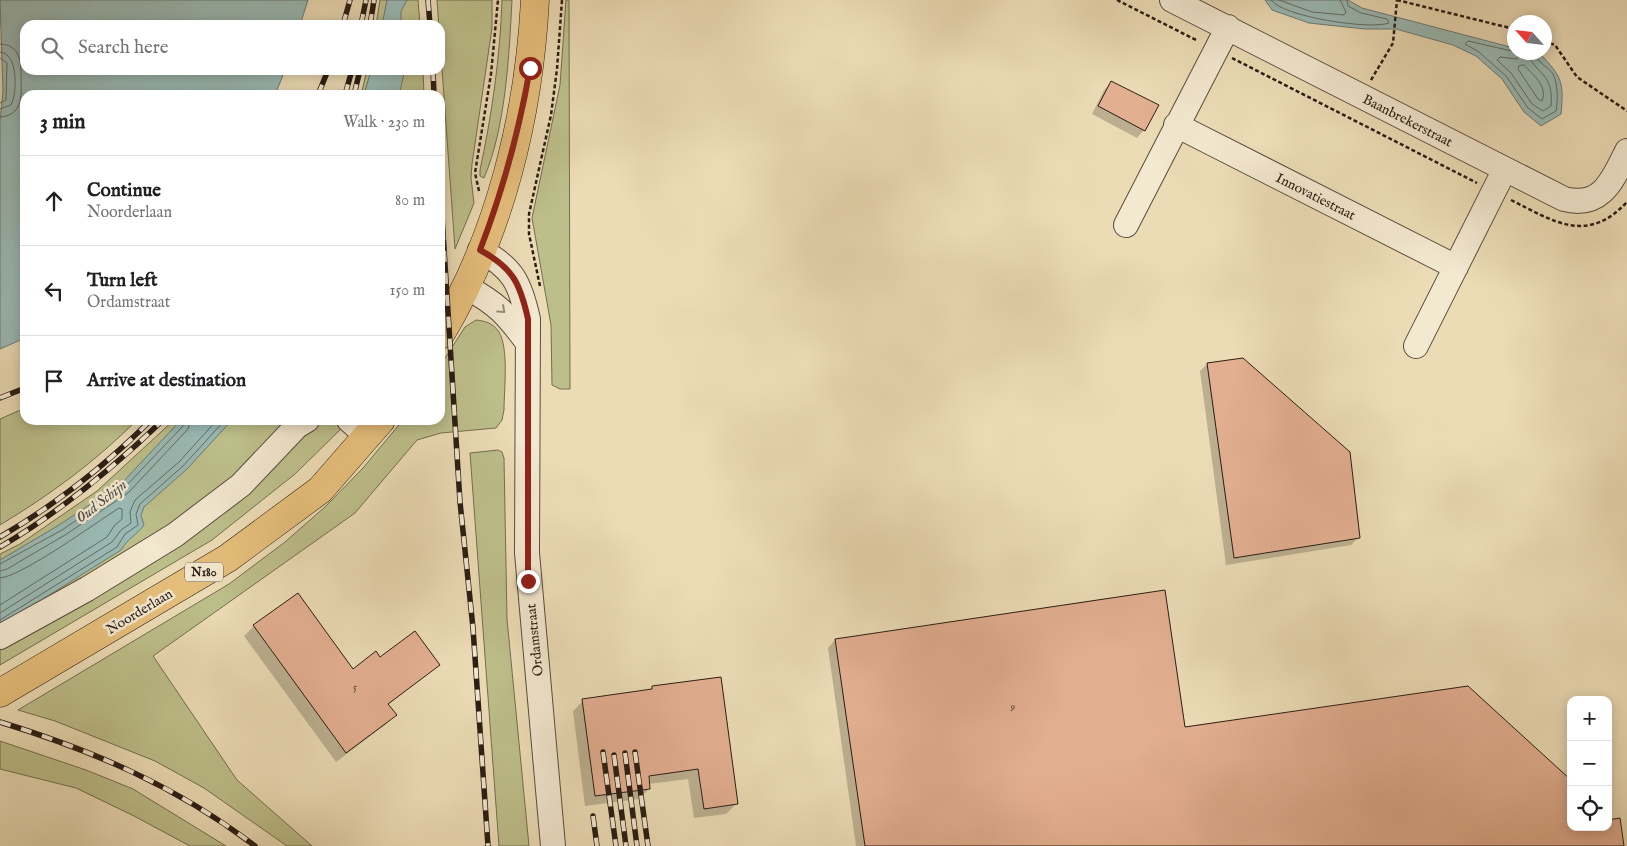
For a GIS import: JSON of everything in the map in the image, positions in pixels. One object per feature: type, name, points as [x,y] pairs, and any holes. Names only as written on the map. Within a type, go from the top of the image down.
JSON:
[{"type":"main road","points":[[445,326],[466,287],[506,177],[517,139],[530,68],[536,0]]},
{"type":"main road","name":"Noorderlaan","points":[[1,692],[228,558],[320,490],[366,426]]},
{"type":"street","name":"Baanbrekerstraat","points":[[1172,0],[1564,199],[1576,202],[1589,199],[1605,191],[1627,150]]},
{"type":"street","points":[[1126,225],[1228,27]]},
{"type":"street","name":"Innovatiestraat","points":[[1176,125],[1456,267]]},
{"type":"street","points":[[1416,346],[1505,169]]},
{"type":"street","name":"Ordamstraat","points":[[480,250],[508,268],[517,283],[528,319],[528,581],[553,846]]},
{"type":"street","points":[[466,287],[497,306],[509,317],[528,343]]},
{"type":"street","points":[[0,637],[87,589],[175,535],[241,485],[299,425]]},
{"type":"path","points":[[480,194],[475,173],[491,74],[498,0]]},
{"type":"path","points":[[541,290],[529,234],[529,214],[551,115],[558,69],[562,0]]},
{"type":"path","points":[[1117,0],[1558,224],[1572,227],[1600,223],[1612,216],[1627,202]]},
{"type":"path","points":[[1362,97],[1393,43],[1397,0],[1507,27]]},
{"type":"path","points":[[1552,45],[1578,77],[1627,111]]},
{"type":"green space","points":[[380,0],[418,0],[420,20],[377,20]]},
{"type":"green space","points":[[437,0],[492,0],[492,28],[472,164],[471,178],[474,203],[455,249],[442,75],[445,75],[445,20],[438,20]]},
{"type":"green space","points":[[502,0],[512,0],[508,67],[502,114],[484,178],[480,176],[480,170],[495,86]]},
{"type":"green space","points":[[566,0],[569,0],[570,389],[560,389],[552,385],[551,325],[532,218],[560,85]]},
{"type":"green space","points":[[366,75],[423,75],[424,90],[362,90]]},
{"type":"green space","points":[[476,320],[483,321],[494,326],[502,339],[505,370],[504,410],[502,420],[496,428],[441,433],[417,440],[355,513],[153,656],[237,780],[312,846],[287,846],[204,788],[155,761],[55,721],[18,710],[229,584],[285,542],[326,506],[363,468],[399,425],[445,425],[445,358],[465,327]]},
{"type":"green space","points":[[20,410],[20,425],[132,425],[72,477],[0,525],[0,419]]},
{"type":"green space","points":[[169,425],[345,425],[295,474],[212,540],[0,665],[0,554],[20,544],[97,491]]},
{"type":"green space","points":[[498,450],[502,452],[504,458],[507,619],[529,846],[499,846],[470,453]]},
{"type":"green space","points":[[0,741],[86,770],[133,789],[226,846],[190,846],[76,788],[0,769]]},
{"type":"water","points":[[0,0],[308,0],[302,20],[20,20],[20,75],[283,75],[277,90],[20,90],[20,340],[0,349],[0,121],[3,91]]},
{"type":"water","points":[[387,0],[407,0],[401,11],[401,20],[383,20]]},
{"type":"water","points":[[1265,0],[1348,0],[1362,8],[1507,46],[1507,60],[1546,60],[1553,68],[1560,81],[1562,95],[1561,114],[1541,126],[1524,112],[1502,79],[1476,56],[1453,45],[1396,29],[1365,29],[1309,23],[1272,10]]},
{"type":"water","points":[[370,75],[404,75],[400,90],[365,90]]},
{"type":"water","name":"Oud Schijn","points":[[176,425],[227,425],[187,469],[144,507],[141,515],[144,525],[121,550],[0,626],[0,560],[59,525],[121,484]]},
{"type":"building","points":[[1111,81],[1159,105],[1145,131],[1098,106]]},
{"type":"building","points":[[1243,358],[1350,452],[1360,538],[1234,558],[1207,363]]},
{"type":"building","points":[[1165,590],[1185,727],[1468,686],[1567,776],[1567,831],[1612,831],[1612,819],[1620,818],[1624,846],[865,846],[835,639]]},
{"type":"building","points":[[298,593],[353,669],[376,651],[380,657],[415,631],[440,665],[388,704],[397,715],[346,753],[253,625]]},
{"type":"building","points":[[721,677],[738,804],[704,809],[698,769],[649,776],[650,789],[595,796],[582,699],[652,689],[652,686]]},
{"type":"railway","points":[[344,20],[350,0]]},
{"type":"railway","points":[[362,20],[366,0]]},
{"type":"railway","points":[[371,20],[374,0]]},
{"type":"railway","points":[[428,0],[430,20]]},
{"type":"railway","points":[[320,90],[326,75]]},
{"type":"railway","points":[[346,90],[351,75]]},
{"type":"railway","points":[[355,90],[359,75]]},
{"type":"railway","points":[[433,75],[434,90]]},
{"type":"railway","points":[[445,264],[460,502],[473,628],[488,846]]},
{"type":"railway","points":[[0,398],[20,390]]},
{"type":"railway","points":[[0,537],[60,498],[116,453],[146,425]]},
{"type":"railway","points":[[0,547],[65,504],[125,455],[158,425]]},
{"type":"railway","points":[[0,722],[68,745],[133,772],[195,805],[255,846]]},
{"type":"railway","points":[[603,752],[616,846]]},
{"type":"railway","points":[[635,752],[648,846]]},
{"type":"railway","points":[[625,753],[637,846]]},
{"type":"railway","points":[[614,755],[626,846]]},
{"type":"railway","points":[[593,816],[597,846]]},
{"type":"route","points":[[528,581],[528,319],[517,283],[508,268],[480,250],[495,211],[517,139],[530,68]]}]
